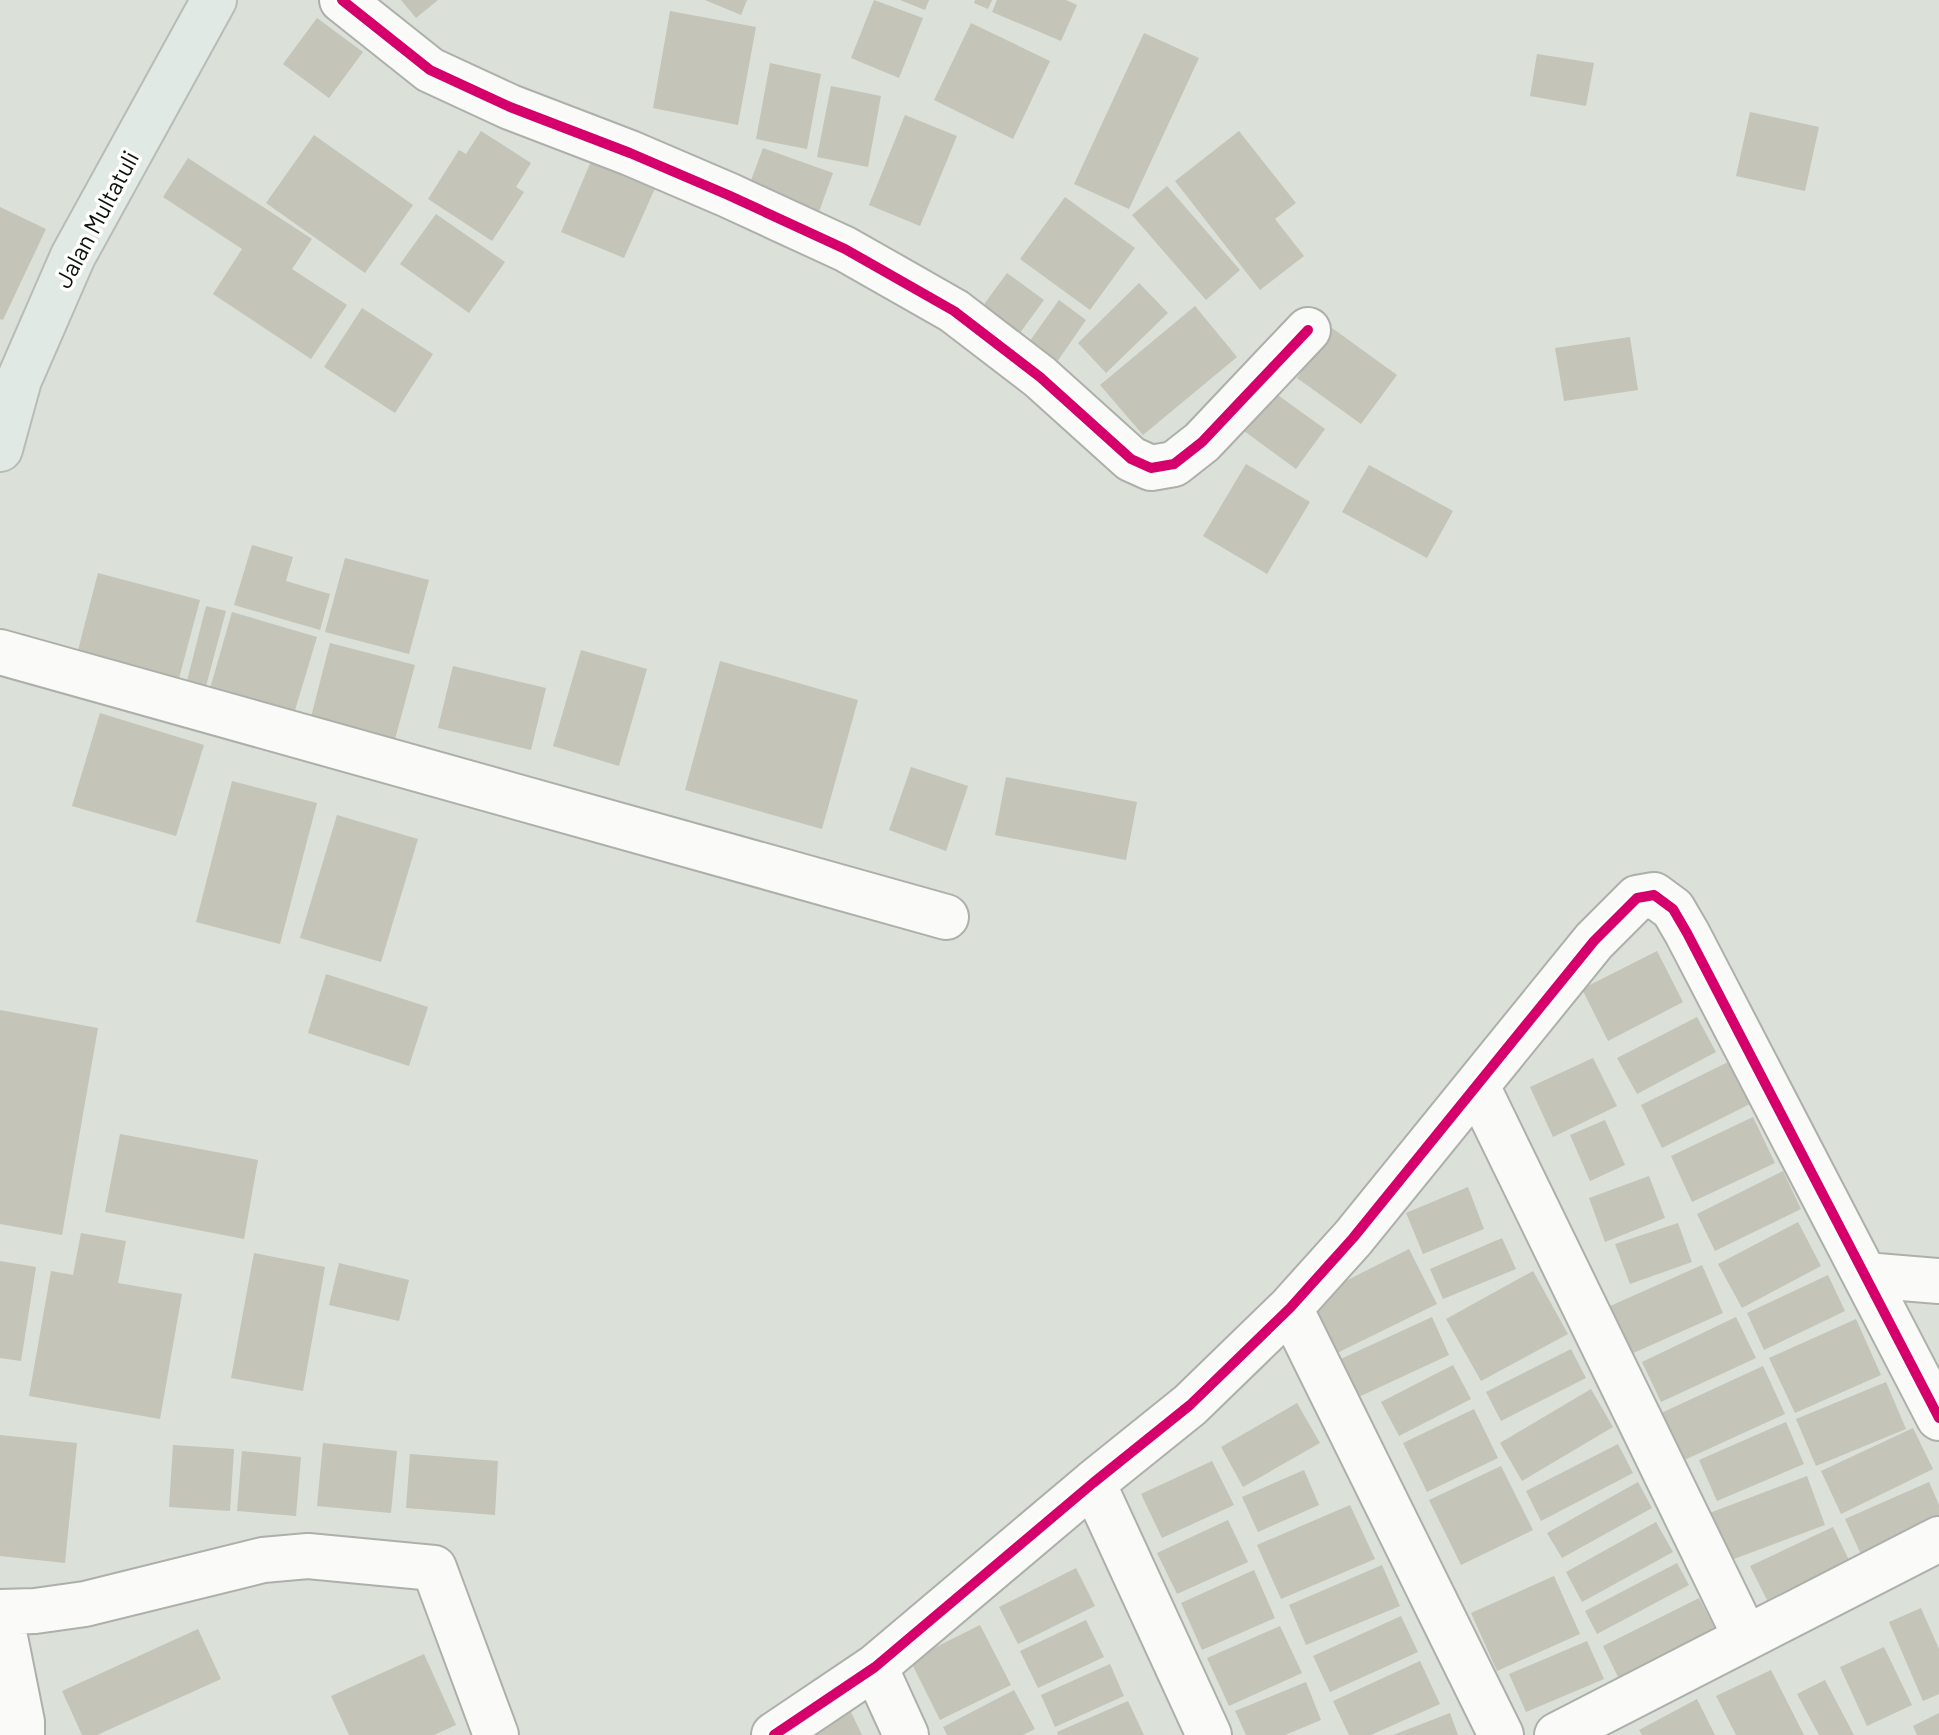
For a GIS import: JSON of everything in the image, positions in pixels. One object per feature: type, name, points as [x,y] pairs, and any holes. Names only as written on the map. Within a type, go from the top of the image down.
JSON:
[{"type":"main road","name":"Jalan Multatuli","points":[[0,449],[19,380],[73,256],[214,0]]},
{"type":"street","points":[[342,0],[430,70],[510,107],[728,195],[845,249],[954,311],[1040,377],[1131,459],[1151,468],[1174,464],[1202,442],[1308,330]]},
{"type":"street","points":[[0,652],[946,917]]},
{"type":"street","points":[[774,1735],[875,1667],[1190,1405],[1290,1308],[1353,1238],[1594,941],[1637,898],[1654,895],[1673,909],[1687,933],[1939,1418]]},
{"type":"street","points":[[1477,1086],[1746,1638]]},
{"type":"street","points":[[1865,1275],[1939,1281]]},
{"type":"street","points":[[1290,1308],[1501,1735]]},
{"type":"street","points":[[1093,1483],[1209,1735]]},
{"type":"street","points":[[1557,1735],[1939,1539]]},
{"type":"street","points":[[22,1735],[0,1612],[85,1604],[263,1560],[308,1556],[434,1568],[496,1735]]},
{"type":"street","points":[[875,1667],[906,1735]]},
{"type":"building","points":[[401,0],[438,0],[416,18]]},
{"type":"building","points":[[705,0],[747,0],[741,15]]},
{"type":"building","points":[[874,0],[923,18],[899,78],[851,58]]},
{"type":"building","points":[[900,0],[929,0],[925,10]]},
{"type":"building","points":[[975,0],[992,0],[988,9],[974,3]]},
{"type":"building","points":[[997,0],[1066,0],[1077,5],[1061,41],[992,12]]},
{"type":"building","points":[[670,11],[756,27],[738,125],[653,108]]},
{"type":"building","points":[[317,18],[363,52],[329,98],[283,64]]},
{"type":"building","points":[[971,23],[1050,61],[1013,139],[934,100]]},
{"type":"building","points":[[1144,33],[1199,58],[1129,209],[1074,184]]},
{"type":"building","points":[[1537,54],[1594,63],[1586,106],[1530,96]]},
{"type":"building","points":[[770,63],[821,74],[807,149],[756,139]]},
{"type":"building","points":[[831,86],[881,96],[868,167],[817,157]]},
{"type":"building","points":[[1750,112],[1819,127],[1805,191],[1736,176]]},
{"type":"building","points":[[905,115],[957,136],[920,226],[869,205]]},
{"type":"building","points":[[481,131],[531,163],[516,187],[524,192],[492,241],[428,199],[459,150],[466,154]]},
{"type":"building","points":[[1239,131],[1296,203],[1275,219],[1304,256],[1260,290],[1175,181]]},
{"type":"building","points":[[314,135],[413,205],[365,273],[266,203]]},
{"type":"building","points":[[763,148],[833,173],[816,220],[746,194]]},
{"type":"building","points":[[188,158],[312,239],[292,269],[347,305],[311,359],[213,294],[242,249],[163,197]]},
{"type":"building","points":[[592,159],[656,186],[624,258],[561,232]]},
{"type":"building","points":[[1167,186],[1240,270],[1206,300],[1132,215]]},
{"type":"building","points":[[1065,197],[1135,248],[1090,310],[1020,259]]},
{"type":"building","points":[[0,207],[46,229],[3,320],[0,319]]},
{"type":"building","points":[[436,214],[505,262],[469,313],[400,264]]},
{"type":"building","points":[[1007,273],[1044,300],[1011,345],[974,318]]},
{"type":"building","points":[[1139,283],[1168,313],[1106,373],[1078,343]]},
{"type":"building","points":[[1059,300],[1086,320],[1050,372],[1022,352]]},
{"type":"building","points":[[1195,306],[1237,357],[1143,435],[1100,385]]},
{"type":"building","points":[[362,308],[433,354],[395,413],[324,367]]},
{"type":"building","points":[[1332,328],[1397,375],[1361,424],[1297,378]]},
{"type":"building","points":[[1630,337],[1638,390],[1564,401],[1555,348]]},
{"type":"building","points":[[1261,383],[1325,429],[1296,469],[1232,422]]},
{"type":"building","points":[[1246,464],[1310,502],[1267,574],[1203,536]]},
{"type":"building","points":[[1369,465],[1453,511],[1427,558],[1342,512]]},
{"type":"building","points":[[252,545],[293,557],[286,581],[330,594],[320,630],[234,605]]},
{"type":"building","points":[[345,558],[429,580],[409,654],[325,632]]},
{"type":"building","points":[[98,573],[200,600],[178,682],[77,654]]},
{"type":"building","points":[[206,606],[226,611],[205,690],[186,685]]},
{"type":"building","points":[[232,612],[317,637],[293,717],[209,692]]},
{"type":"building","points":[[330,643],[415,665],[395,739],[311,717]]},
{"type":"building","points":[[581,650],[647,669],[619,766],[553,746]]},
{"type":"building","points":[[720,661],[858,700],[822,829],[685,790]]},
{"type":"building","points":[[453,666],[546,688],[531,750],[438,728]]},
{"type":"building","points":[[100,713],[204,745],[176,836],[72,806]]},
{"type":"building","points":[[911,767],[968,786],[946,851],[889,830]]},
{"type":"building","points":[[1006,777],[1137,802],[1126,860],[995,835]]},
{"type":"building","points":[[232,781],[317,803],[280,944],[196,922]]},
{"type":"building","points":[[337,815],[418,839],[381,962],[300,938]]},
{"type":"building","points":[[1657,951],[1683,1002],[1608,1041],[1582,989]]},
{"type":"building","points":[[326,974],[428,1007],[409,1066],[308,1033]]},
{"type":"building","points":[[0,1010],[98,1028],[62,1235],[0,1224]]},
{"type":"building","points":[[1697,1017],[1716,1052],[1637,1094],[1617,1058]]},
{"type":"building","points":[[1593,1058],[1617,1106],[1553,1137],[1530,1087]]},
{"type":"building","points":[[1728,1062],[1750,1104],[1662,1148],[1641,1105]]},
{"type":"building","points":[[1753,1117],[1775,1163],[1692,1202],[1671,1156]]},
{"type":"building","points":[[1605,1120],[1625,1165],[1590,1181],[1570,1135]]},
{"type":"building","points":[[120,1134],[258,1160],[244,1239],[105,1212]]},
{"type":"building","points":[[1783,1171],[1801,1209],[1715,1251],[1697,1214]]},
{"type":"building","points":[[1649,1176],[1665,1218],[1605,1242],[1589,1198]]},
{"type":"building","points":[[1468,1187],[1484,1229],[1423,1254],[1406,1213]]},
{"type":"building","points":[[1798,1222],[1821,1266],[1742,1308],[1718,1264]]},
{"type":"building","points":[[1678,1223],[1692,1262],[1630,1284],[1615,1244]]},
{"type":"building","points":[[81,1233],[126,1241],[118,1283],[182,1294],[160,1419],[29,1396],[51,1271],[73,1275]]},
{"type":"building","points":[[1502,1238],[1516,1269],[1443,1299],[1430,1269]]},
{"type":"building","points":[[1409,1249],[1437,1304],[1333,1355],[1306,1301]]},
{"type":"building","points":[[254,1253],[325,1267],[303,1391],[231,1378]]},
{"type":"building","points":[[0,1261],[36,1267],[21,1361],[0,1358]]},
{"type":"building","points":[[339,1263],[409,1280],[399,1321],[329,1305]]},
{"type":"building","points":[[1702,1265],[1723,1313],[1629,1355],[1608,1307]]},
{"type":"building","points":[[1533,1271],[1568,1334],[1481,1381],[1446,1319]]},
{"type":"building","points":[[1828,1275],[1845,1311],[1764,1350],[1747,1313]]},
{"type":"building","points":[[1432,1317],[1449,1355],[1350,1401],[1332,1363]]},
{"type":"building","points":[[1736,1317],[1756,1358],[1661,1402],[1642,1362]]},
{"type":"building","points":[[1856,1319],[1881,1375],[1795,1413],[1769,1358]]},
{"type":"building","points":[[1571,1349],[1586,1378],[1501,1421],[1486,1392]]},
{"type":"building","points":[[1453,1365],[1471,1399],[1399,1436],[1381,1402]]},
{"type":"building","points":[[1763,1366],[1785,1414],[1680,1462],[1659,1414]]},
{"type":"building","points":[[1886,1382],[1906,1429],[1816,1466],[1796,1419]]},
{"type":"building","points":[[1591,1389],[1613,1427],[1522,1481],[1500,1443]]},
{"type":"building","points":[[1297,1403],[1320,1443],[1243,1487],[1221,1447]]},
{"type":"building","points":[[1474,1409],[1498,1458],[1427,1492],[1403,1443]]},
{"type":"building","points":[[1786,1422],[1804,1464],[1717,1501],[1699,1460]]},
{"type":"building","points":[[1913,1428],[1933,1469],[1841,1514],[1821,1471]]},
{"type":"building","points":[[0,1435],[77,1443],[65,1563],[0,1556]]},
{"type":"building","points":[[323,1443],[397,1451],[391,1513],[317,1506]]},
{"type":"building","points":[[1618,1444],[1633,1473],[1541,1521],[1526,1491]]},
{"type":"building","points":[[173,1445],[234,1449],[230,1511],[169,1507]]},
{"type":"building","points":[[242,1451],[301,1457],[296,1516],[237,1511]]},
{"type":"building","points":[[410,1454],[498,1461],[495,1515],[406,1508]]},
{"type":"building","points":[[1212,1461],[1234,1505],[1162,1538],[1141,1494]]},
{"type":"building","points":[[1501,1466],[1533,1530],[1461,1565],[1429,1500]]},
{"type":"building","points":[[1304,1470],[1319,1505],[1258,1532],[1242,1497]]},
{"type":"building","points":[[1807,1476],[1825,1525],[1726,1562],[1707,1514]]},
{"type":"building","points":[[1638,1482],[1652,1508],[1562,1558],[1547,1533]]},
{"type":"building","points":[[1929,1482],[1939,1505],[1939,1525],[1863,1559],[1845,1519]]},
{"type":"building","points":[[1350,1505],[1375,1559],[1281,1599],[1257,1545]]},
{"type":"building","points":[[1228,1520],[1248,1562],[1177,1594],[1157,1553]]},
{"type":"building","points":[[1656,1522],[1673,1552],[1582,1602],[1566,1572]]},
{"type":"building","points":[[1833,1527],[1849,1560],[1767,1600],[1750,1566]]},
{"type":"building","points":[[1677,1563],[1689,1585],[1597,1634],[1585,1611]]},
{"type":"building","points":[[1382,1565],[1400,1606],[1306,1645],[1289,1605]]},
{"type":"building","points":[[1076,1568],[1095,1606],[1018,1644],[999,1607]]},
{"type":"building","points":[[1254,1570],[1275,1618],[1202,1650],[1181,1603]]},
{"type":"building","points":[[1554,1576],[1580,1634],[1497,1671],[1471,1613]]},
{"type":"building","points":[[1699,1598],[1717,1632],[1620,1681],[1603,1646]]},
{"type":"building","points":[[1921,1608],[1939,1649],[1939,1694],[1923,1701],[1889,1622]]},
{"type":"building","points":[[1401,1616],[1418,1652],[1330,1692],[1313,1656]]},
{"type":"building","points":[[1086,1620],[1104,1657],[1038,1688],[1020,1651]]},
{"type":"building","points":[[980,1625],[1011,1685],[940,1720],[910,1660]]},
{"type":"building","points":[[1280,1626],[1302,1673],[1229,1706],[1207,1658]]},
{"type":"building","points":[[198,1629],[221,1679],[97,1735],[82,1735],[62,1691]]},
{"type":"building","points":[[1587,1641],[1604,1679],[1526,1712],[1509,1674]]},
{"type":"building","points":[[1884,1647],[1912,1705],[1867,1726],[1840,1667]]},
{"type":"building","points":[[424,1654],[456,1725],[434,1735],[349,1735],[331,1696]]},
{"type":"building","points":[[1420,1661],[1440,1704],[1371,1735],[1349,1735],[1333,1701]]},
{"type":"building","points":[[1110,1664],[1124,1696],[1055,1727],[1041,1695]]},
{"type":"building","points":[[1771,1670],[1804,1735],[1736,1735],[1716,1696]]},
{"type":"building","points":[[1825,1680],[1854,1735],[1819,1735],[1797,1694]]},
{"type":"building","points":[[1306,1682],[1321,1720],[1285,1735],[1246,1735],[1235,1711]]},
{"type":"building","points":[[1014,1690],[1035,1729],[1023,1735],[947,1735],[943,1727]]},
{"type":"building","points":[[1697,1699],[1715,1735],[1642,1735],[1639,1730]]},
{"type":"building","points":[[1128,1701],[1144,1735],[1058,1735],[1057,1732]]},
{"type":"building","points":[[850,1710],[862,1735],[802,1735]]},
{"type":"building","points":[[1450,1713],[1458,1735],[1393,1735]]},
{"type":"building","points":[[1939,1713],[1939,1735],[1917,1735],[1913,1726]]},
{"type":"cycle path","points":[[342,0],[430,70],[510,107],[728,195],[845,249],[954,311],[1040,377],[1131,459],[1151,468],[1174,464],[1202,442],[1308,330]]},
{"type":"cycle path","points":[[774,1735],[875,1667],[1190,1405],[1290,1308],[1353,1238],[1594,941],[1637,898],[1654,895],[1673,909],[1687,933],[1939,1418]]}]
